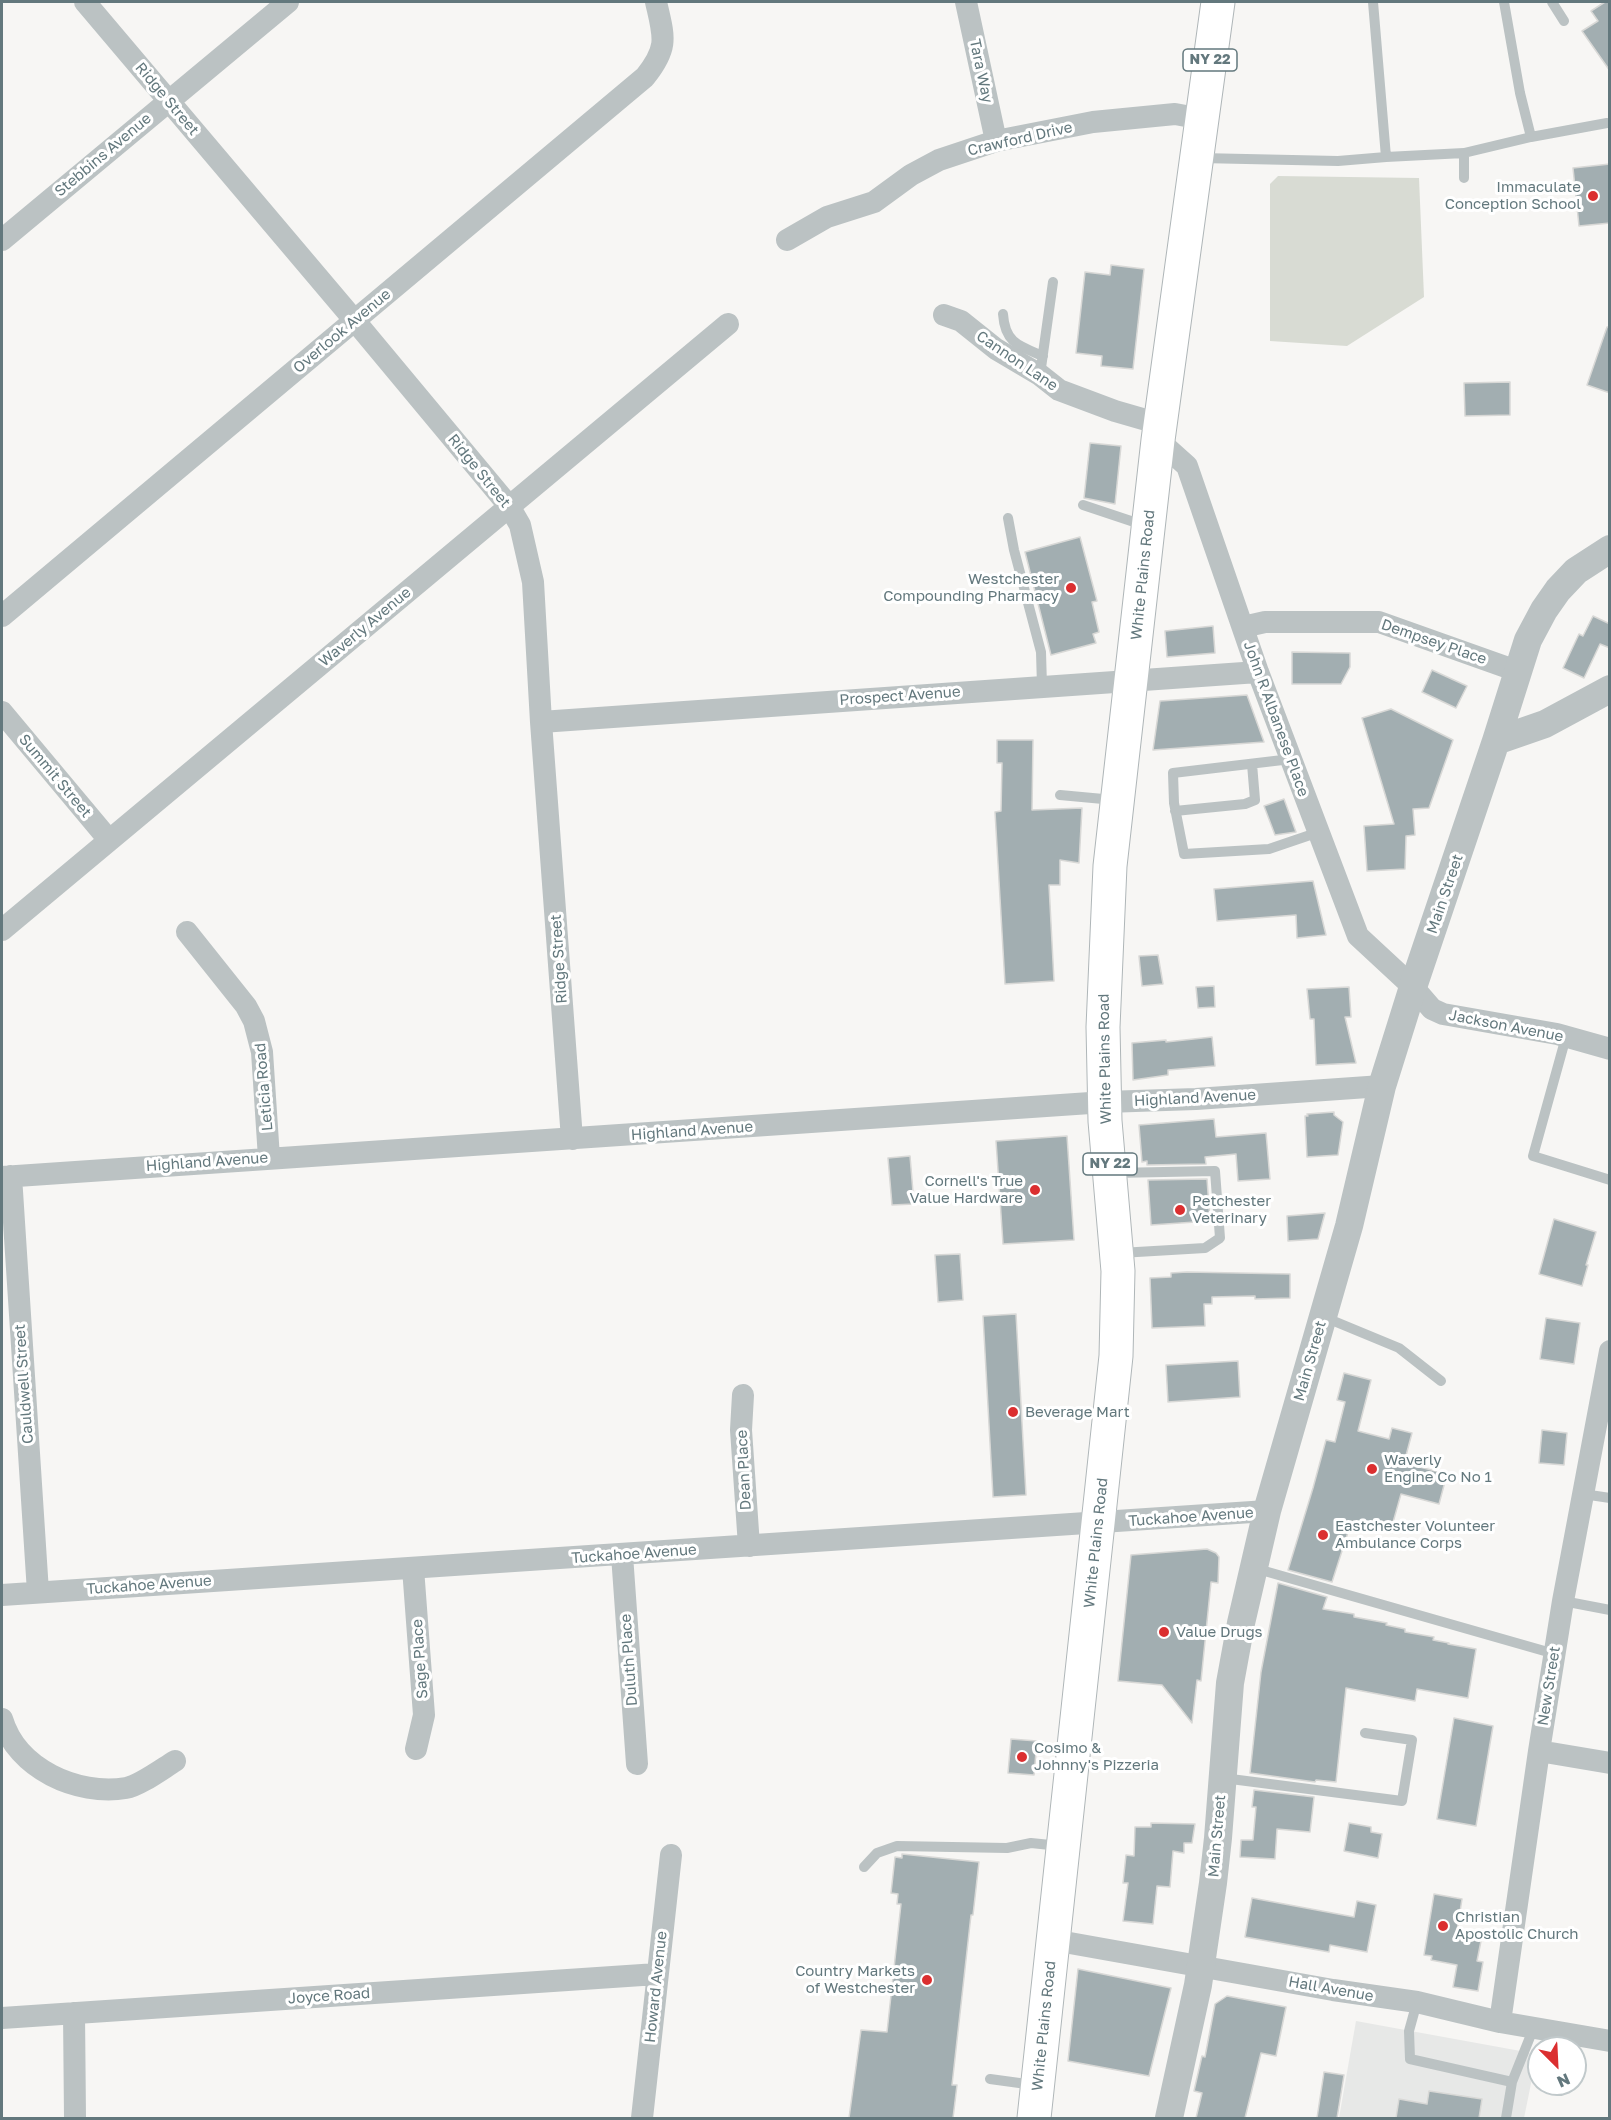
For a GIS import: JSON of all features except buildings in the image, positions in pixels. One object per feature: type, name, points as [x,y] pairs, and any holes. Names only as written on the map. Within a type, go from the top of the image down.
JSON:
[{"type":"main road","name":"White Plains Road","points":[[1034,2118],[1116,1356],[1117,1253],[1105,1102],[1103,1027],[1106,920],[1116,801],[1159,432],[1218,2]]},
{"type":"street","name":"Ridge Street","points":[[85,2],[509,506],[520,525],[533,582],[572,1139]]},
{"type":"street","name":"Stebbins Avenue","points":[[2,240],[288,2]]},
{"type":"street","name":"Overlook Avenue","points":[[2,616],[645,77],[661,54],[663,34],[656,2]]},
{"type":"street","name":"Tara Way","points":[[966,2],[996,141]]},
{"type":"street","name":"Crawford Drive","points":[[787,240],[827,217],[874,202],[911,175],[939,160],[996,141],[1093,122],[1175,114],[1202,118]]},
{"type":"street","name":"Cannon Lane","points":[[944,315],[961,321],[996,349],[1042,365],[1059,390],[1115,411],[1159,432]]},
{"type":"street","name":"Waverly Avenue","points":[[2,930],[728,324]]},
{"type":"street","name":"John R Albanese Place","points":[[1159,432],[1187,466],[1258,672],[1358,936],[1413,987]]},
{"type":"street","name":"Main Street","points":[[1169,2118],[1201,1966],[1218,1838],[1230,1683],[1253,1568],[1267,1511],[1349,1226],[1382,1086],[1530,634],[1558,590],[1582,566],[1610,549]]},
{"type":"street","name":"Dempsey Place","points":[[1243,627],[1265,622],[1378,622],[1517,671]]},
{"type":"street","name":"Prospect Avenue","points":[[541,722],[1258,672]]},
{"type":"street","points":[[1496,741],[1545,724],[1610,689]]},
{"type":"street","name":"Summit Street","points":[[2,712],[109,840]]},
{"type":"street","name":"Leticia Road","points":[[187,932],[246,1006],[255,1021],[262,1052],[269,1158]]},
{"type":"street","name":"Jackson Avenue","points":[[1413,987],[1432,1009],[1443,1014],[1566,1037],[1610,1049]]},
{"type":"street","name":"Highland Avenue","points":[[6,1177],[1105,1102],[1196,1099],[1382,1086]]},
{"type":"street","name":"Cauldwell Street","points":[[6,1177],[38,1592]]},
{"type":"street","name":"New Street","points":[[1500,2022],[1563,1601],[1610,1351]]},
{"type":"street","name":"Dean Place","points":[[743,1395],[741,1430],[749,1545]]},
{"type":"street","name":"Tuckahoe Avenue","points":[[2,1595],[1267,1511]]},
{"type":"street","name":"Duluth Place","points":[[622,1555],[637,1764]]},
{"type":"street","name":"Sage Place","points":[[413,1568],[424,1715],[416,1749]]},
{"type":"street","points":[[2,1719],[19,1749],[39,1768],[67,1784],[98,1790],[129,1788],[175,1761]]},
{"type":"street","points":[[1539,1751],[1610,1763]]},
{"type":"street","name":"Howard Avenue","points":[[642,2118],[671,1855]]},
{"type":"street","name":"Hall Avenue","points":[[1053,1940],[1356,1994],[1417,2002],[1500,2022],[1610,2041]]},
{"type":"street","name":"Joyce Road","points":[[2,2018],[657,1974]]},
{"type":"street","points":[[74,2013],[75,2118]]},
{"type":"lane","points":[[1373,2],[1386,157]]},
{"type":"lane","points":[[1504,2],[1520,93],[1531,137]]},
{"type":"lane","points":[[1552,2],[1564,21]]},
{"type":"lane","points":[[1197,158],[1338,161],[1464,153],[1531,137],[1607,123]]},
{"type":"lane","points":[[1464,153],[1464,178]]},
{"type":"lane","points":[[1003,314],[1004,327],[1014,344],[1042,365],[1053,282]]},
{"type":"lane","points":[[1083,505],[1149,527]]},
{"type":"lane","points":[[1008,518],[1014,550],[1041,652],[1042,686]]},
{"type":"lane","points":[[1291,759],[1173,773],[1175,811],[1184,854],[1269,849],[1319,832]]},
{"type":"lane","points":[[1175,811],[1245,804],[1255,800],[1252,764]]},
{"type":"lane","points":[[1060,795],[1116,801]]},
{"type":"lane","points":[[1566,1037],[1533,1156],[1610,1180]]},
{"type":"lane","points":[[1111,1173],[1215,1171],[1220,1238],[1204,1248],[1117,1253]]},
{"type":"lane","points":[[1323,1317],[1400,1348],[1440,1381]]},
{"type":"lane","points":[[1582,1494],[1610,1498]]},
{"type":"lane","points":[[1253,1568],[1555,1654]]},
{"type":"lane","points":[[1563,1601],[1610,1610]]},
{"type":"lane","points":[[1223,1778],[1402,1801],[1412,1740],[1365,1733]]},
{"type":"lane","points":[[864,1867],[878,1853],[897,1846],[1007,1848],[1031,1843],[1063,1846]]},
{"type":"lane","points":[[1417,2002],[1408,2031],[1410,2059],[1512,2082]]},
{"type":"lane","points":[[1506,2118],[1512,2082],[1534,2027]]},
{"type":"lane","points":[[990,2079],[1038,2085]]},
{"type":"shaded area","points":[[1278,176],[1419,178],[1424,297],[1347,346],[1270,341],[1270,184]]},
{"type":"shaded area","points":[[1356,2021],[1527,2052],[1528,2096],[1524,2118],[1339,2118]]},
{"type":"place","name":"Immaculate Conception School","points":[[1593,196]]},
{"type":"place","name":"Westchester Compounding Pharmacy","points":[[1071,588]]},
{"type":"place","name":"Cornell's True Value Hardware","points":[[1035,1190]]},
{"type":"place","name":"Petchester Veterinary","points":[[1180,1210]]},
{"type":"place","name":"Beverage Mart","points":[[1013,1412]]},
{"type":"place","name":"Waverly Engine Co No 1","points":[[1372,1469]]},
{"type":"place","name":"Eastchester Volunteer Ambulance Corps","points":[[1323,1535]]},
{"type":"place","name":"Value Drugs","points":[[1164,1632]]},
{"type":"place","name":"Cosimo & Johnny's Pizzeria","points":[[1022,1757]]},
{"type":"place","name":"Christian Apostolic Church","points":[[1443,1926]]},
{"type":"place","name":"Country Markets of Westchester","points":[[927,1980]]}]
